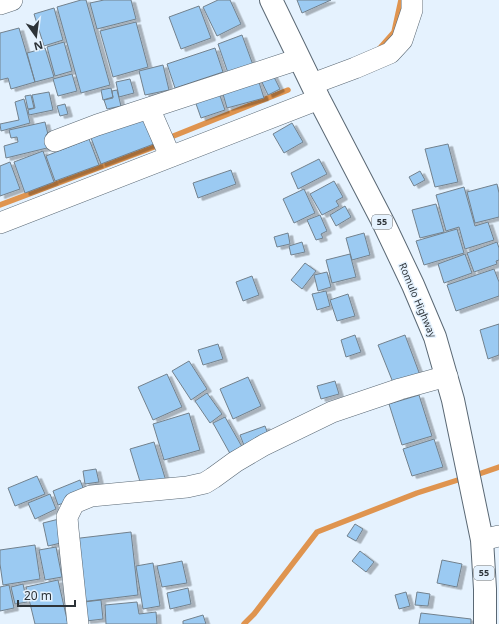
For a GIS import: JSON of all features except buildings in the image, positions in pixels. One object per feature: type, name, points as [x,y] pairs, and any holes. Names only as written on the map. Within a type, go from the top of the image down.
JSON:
[{"type":"highway","name":"Romulo Highway","points":[[271,0],[315,91],[384,224],[413,285],[435,337],[447,376],[465,455],[487,533],[485,624]]},
{"type":"street","points":[[0,4],[12,0]]},
{"type":"street","points":[[0,223],[170,156],[315,91],[355,68],[390,53],[402,40],[412,10],[412,0]]},
{"type":"street","points":[[55,141],[97,125],[299,59]]},
{"type":"street","points":[[149,108],[170,156]]},
{"type":"street","points":[[78,624],[67,517],[74,503],[91,496],[187,487],[205,483],[235,462],[264,445],[332,412],[400,389],[447,376]]},
{"type":"waterway","points":[[379,49],[394,32],[401,0]]},
{"type":"waterway","points":[[171,137],[288,90]]},
{"type":"waterway","points":[[0,205],[154,147]]},
{"type":"waterway","points":[[473,476],[499,467]]},
{"type":"waterway","points":[[244,624],[254,614],[317,532],[417,493],[464,478]]}]
